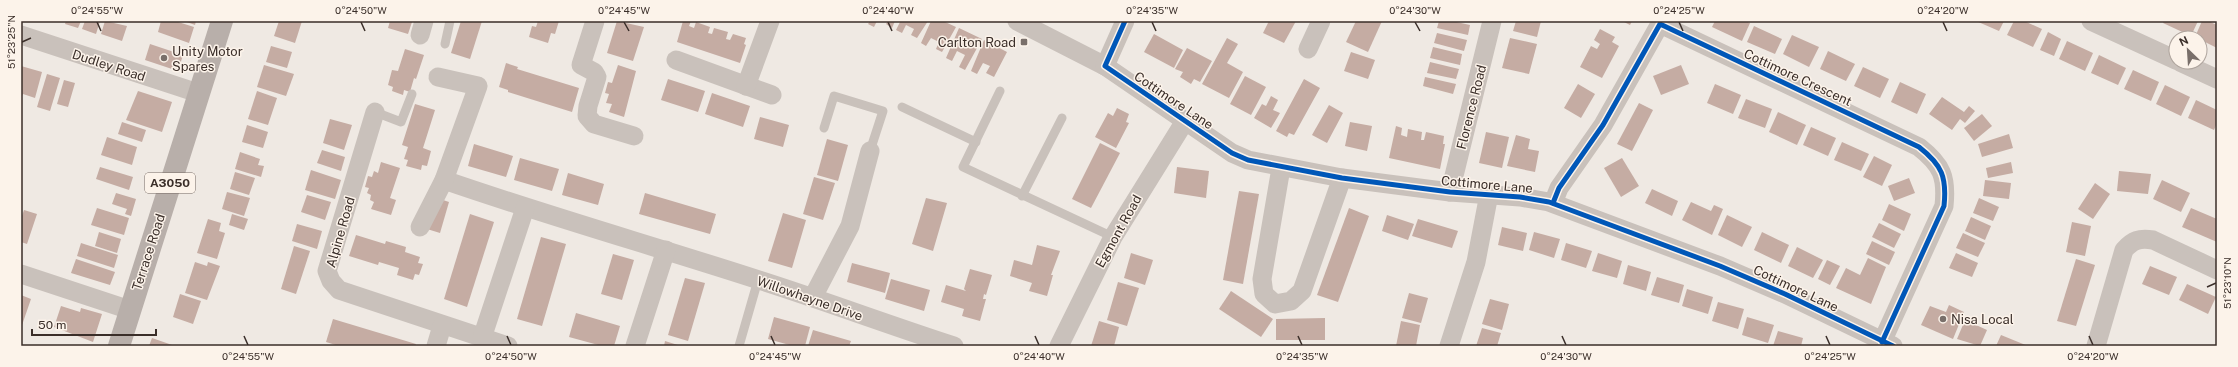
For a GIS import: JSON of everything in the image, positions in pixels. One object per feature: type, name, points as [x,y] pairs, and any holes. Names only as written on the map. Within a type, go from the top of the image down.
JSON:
[{"type":"main road","name":"Terrace Road","points":[[119,346],[222,21]]},
{"type":"street","points":[[595,21],[581,65],[594,72],[597,77],[588,106],[588,116],[594,124],[634,136]]},
{"type":"street","points":[[746,86],[770,21]]},
{"type":"street","name":"Cottimore Lane","points":[[1017,21],[1105,66],[1232,153],[1248,160],[1281,168],[1342,178],[1450,192],[1489,194],[1553,203],[1734,272],[1785,294],[1887,344]]},
{"type":"street","points":[[1105,66],[1125,21]]},
{"type":"street","points":[[1308,49],[1321,21]]},
{"type":"street","name":"Florence Road","points":[[1450,192],[1492,21]]},
{"type":"street","points":[[2091,21],[2168,56]]},
{"type":"street","name":"Cottimore Crescent","points":[[1553,203],[1559,188],[1603,125],[1661,22],[1919,147],[1932,158],[1942,171],[1946,186],[1944,206],[1887,344]]},
{"type":"street","name":"Dudley Road","points":[[21,35],[198,93]]},
{"type":"street","points":[[676,60],[772,95]]},
{"type":"street","points":[[2197,70],[2217,79]]},
{"type":"street","points":[[420,227],[444,180],[478,86],[438,77]]},
{"type":"street","name":"Alpine Road","points":[[375,112],[327,271],[331,281],[339,290],[442,326],[508,346]]},
{"type":"street","name":"Egmont Road","points":[[1059,346],[1113,237],[1186,121]]},
{"type":"street","points":[[813,297],[850,226],[870,150]]},
{"type":"street","points":[[1281,168],[1262,279],[1264,294],[1275,304],[1291,301],[1302,291],[1342,178]]},
{"type":"street","name":"Willowhayne Drive","points":[[444,180],[526,208],[666,250],[813,297],[881,323],[954,346]]},
{"type":"street","points":[[1449,346],[1476,262],[1489,194]]},
{"type":"street","points":[[482,338],[526,208]]},
{"type":"street","points":[[2096,346],[2124,250],[2132,242],[2142,238],[2152,240],[2217,270]]},
{"type":"street","points":[[635,346],[666,250]]},
{"type":"street","points":[[21,274],[130,310]]},
{"type":"street","points":[[436,346],[442,326]]},
{"type":"lane","points":[[445,44],[450,21]]},
{"type":"lane","points":[[1000,91],[963,167],[1022,196],[1113,237]]},
{"type":"lane","points":[[375,112],[401,122],[412,94]]},
{"type":"lane","points":[[824,128],[834,96],[883,111],[870,150]]},
{"type":"lane","points":[[902,107],[976,142]]},
{"type":"lane","points":[[1022,196],[1062,118]]},
{"type":"lane","points":[[739,346],[758,280]]},
{"type":"building","points":[[66,21],[81,21],[78,28],[65,24]]},
{"type":"building","points":[[85,21],[100,21],[96,34],[82,29]]},
{"type":"building","points":[[105,21],[127,26],[122,41],[101,34]]},
{"type":"building","points":[[161,21],[175,21],[194,27],[189,43],[158,32]]},
{"type":"building","points":[[184,21],[196,21],[195,25]]},
{"type":"building","points":[[279,21],[302,21],[295,43],[274,36]]},
{"type":"building","points":[[390,21],[412,22],[408,34],[388,28]]},
{"type":"building","points":[[461,21],[482,21],[470,59],[451,53]]},
{"type":"building","points":[[538,21],[559,21],[555,34],[551,33],[548,43],[529,37],[532,26],[536,27]]},
{"type":"building","points":[[617,21],[644,27],[633,61],[607,53]]},
{"type":"building","points":[[683,21],[691,21],[689,26],[694,28],[696,22],[710,27],[708,33],[712,34],[714,28],[728,32],[726,39],[730,40],[733,34],[746,38],[744,44],[746,45],[740,63],[677,42]]},
{"type":"building","points":[[870,21],[877,21],[874,27],[868,24]]},
{"type":"building","points":[[888,21],[895,21],[892,28],[886,24]]},
{"type":"building","points":[[897,21],[928,21],[917,38],[911,35],[914,29],[906,25],[902,33],[896,30],[900,22]]},
{"type":"building","points":[[931,21],[943,21],[956,27],[942,52],[936,49],[939,42],[931,38],[926,46],[921,43]]},
{"type":"building","points":[[1269,21],[1296,21],[1284,43],[1263,33]]},
{"type":"building","points":[[1356,21],[1382,21],[1368,52],[1346,42]]},
{"type":"building","points":[[1439,21],[1452,21],[1470,25],[1468,35],[1437,28]]},
{"type":"building","points":[[1516,21],[1541,21],[1537,37],[1513,31]]},
{"type":"building","points":[[1622,21],[1632,21],[1630,25]]},
{"type":"building","points":[[1715,21],[1745,21],[1750,23],[1742,41],[1712,27]]},
{"type":"building","points":[[1976,21],[2004,21],[1999,31]]},
{"type":"building","points":[[2014,21],[2024,21],[2042,29],[2033,47],[2007,35]]},
{"type":"building","points":[[2164,21],[2198,21],[2194,30],[2178,30],[2163,23]]},
{"type":"building","points":[[2202,21],[2208,21],[2217,25],[2217,48],[2208,44],[2208,30],[2198,30]]},
{"type":"building","points":[[1754,26],[1782,39],[1775,54],[1747,42]]},
{"type":"building","points":[[959,28],[982,39],[965,70],[959,67],[965,55],[957,51],[952,61],[946,58]]},
{"type":"building","points":[[1600,29],[1615,37],[1612,42],[1619,46],[1602,78],[1580,67],[1591,46],[1597,49],[1600,44],[1594,40]]},
{"type":"building","points":[[2048,32],[2061,39],[2054,56],[2040,50]]},
{"type":"building","points":[[1437,33],[1467,40],[1464,51],[1434,43]]},
{"type":"building","points":[[1154,34],[1183,50],[1174,68],[1144,52]]},
{"type":"building","points":[[1792,35],[1819,47],[1809,67],[1783,54]]},
{"type":"building","points":[[1227,38],[1238,44],[1227,63],[1243,72],[1229,98],[1202,84]]},
{"type":"building","points":[[1510,38],[1537,44],[1529,74],[1502,68]]},
{"type":"building","points":[[984,40],[1007,52],[994,77],[986,73],[990,66],[983,63],[977,74],[971,71]]},
{"type":"building","points":[[2067,41],[2093,53],[2085,71],[2059,59]]},
{"type":"building","name":"Unity Motor Spares","points":[[150,44],[183,55],[178,71],[145,60]]},
{"type":"building","points":[[271,46],[292,52],[287,68],[266,62]]},
{"type":"building","points":[[1433,47],[1462,54],[1460,65],[1430,58]]},
{"type":"building","points":[[1187,48],[1212,61],[1200,82],[1194,79],[1191,84],[1180,77],[1183,72],[1175,69]]},
{"type":"building","points":[[405,49],[424,55],[416,79],[414,78],[410,92],[404,90],[403,95],[392,91],[393,87],[388,85],[392,70],[398,71]]},
{"type":"building","points":[[1828,51],[1855,64],[1846,81],[1820,69]]},
{"type":"building","points":[[1351,52],[1375,60],[1368,79],[1344,71]]},
{"type":"building","points":[[2099,55],[2126,68],[2118,85],[2091,73]]},
{"type":"building","points":[[1430,62],[1459,69],[1456,79],[1427,73]]},
{"type":"building","points":[[506,63],[518,67],[517,69],[579,88],[572,112],[508,92],[508,90],[499,87]]},
{"type":"building","points":[[264,65],[294,74],[286,96],[257,87]]},
{"type":"building","points":[[618,65],[636,71],[624,117],[609,112],[612,104],[606,103],[609,94],[605,93],[608,82],[612,83]]},
{"type":"building","points":[[1681,65],[1689,84],[1661,95],[1653,76]]},
{"type":"building","points":[[21,66],[42,72],[35,98],[23,94],[21,98]]},
{"type":"building","points":[[1863,67],[1889,79],[1880,98],[1854,86]]},
{"type":"building","points":[[2133,70],[2159,82],[2151,101],[2124,89]]},
{"type":"building","points":[[47,74],[60,78],[50,111],[37,107]]},
{"type":"building","points":[[1245,76],[1266,87],[1251,115],[1230,104]]},
{"type":"building","points":[[1425,77],[1456,84],[1453,94],[1423,86]]},
{"type":"building","points":[[668,79],[705,91],[698,112],[661,100]]},
{"type":"building","points":[[1304,79],[1320,88],[1294,135],[1289,133],[1287,137],[1276,131]]},
{"type":"building","points":[[64,80],[75,83],[68,107],[57,104]]},
{"type":"building","points":[[1900,82],[1926,94],[1917,114],[1891,102]]},
{"type":"building","points":[[1578,84],[1595,94],[1581,118],[1564,108]]},
{"type":"building","points":[[1715,84],[1741,95],[1733,114],[1707,103]]},
{"type":"building","points":[[2165,85],[2190,97],[2181,116],[2156,104]]},
{"type":"building","points":[[138,91],[172,102],[162,132],[126,120]]},
{"type":"building","points":[[257,91],[277,98],[268,125],[248,119]]},
{"type":"building","points":[[712,93],[750,106],[743,127],[705,114]]},
{"type":"building","points":[[1271,96],[1278,100],[1273,110],[1280,113],[1271,128],[1254,118],[1262,104],[1266,106]]},
{"type":"building","points":[[1942,97],[1964,112],[1969,106],[1975,111],[1965,123],[1960,119],[1952,130],[1929,114]]},
{"type":"building","points":[[1746,99],[1772,109],[1765,128],[1738,118]]},
{"type":"building","points":[[2196,100],[2217,110],[2217,123],[2214,130],[2188,118]]},
{"type":"building","points":[[1639,103],[1653,110],[1632,151],[1617,144]]},
{"type":"building","points":[[415,104],[435,110],[423,148],[431,151],[427,166],[422,165],[421,170],[406,166],[408,160],[404,159],[408,147],[402,145]]},
{"type":"building","points":[[1329,105],[1343,113],[1327,143],[1312,135]]},
{"type":"building","points":[[1117,108],[1129,114],[1126,122],[1129,123],[1116,148],[1095,137],[1108,113],[1113,116]]},
{"type":"building","points":[[1778,112],[1806,125],[1797,145],[1769,132]]},
{"type":"building","points":[[1982,114],[1992,126],[1974,141],[1964,128]]},
{"type":"building","points":[[760,117],[789,125],[783,147],[754,139]]},
{"type":"building","points":[[330,119],[352,125],[344,150],[323,143]]},
{"type":"building","points":[[122,122],[146,130],[142,142],[118,134]]},
{"type":"building","points":[[1350,122],[1372,126],[1367,151],[1345,146]]},
{"type":"building","points":[[247,125],[268,132],[263,148],[242,142]]},
{"type":"building","points":[[1396,126],[1402,128],[1401,135],[1407,137],[1408,129],[1422,132],[1421,140],[1424,140],[1426,132],[1444,136],[1443,144],[1445,144],[1440,169],[1389,158]]},
{"type":"building","points":[[1811,127],[1836,138],[1828,156],[1803,145]]},
{"type":"building","points":[[1486,132],[1509,137],[1502,168],[1479,163]]},
{"type":"building","points":[[2009,134],[2013,148],[1982,157],[1978,144]]},
{"type":"building","points":[[1516,135],[1530,139],[1528,149],[1539,151],[1535,172],[1507,166]]},
{"type":"building","points":[[107,137],[137,147],[132,165],[101,155]]},
{"type":"building","points":[[827,139],[848,145],[838,181],[817,175]]},
{"type":"building","points":[[1842,142],[1869,154],[1861,171],[1834,160]]},
{"type":"building","points":[[1100,143],[1120,153],[1091,208],[1072,199]]},
{"type":"building","points":[[474,144],[513,156],[506,177],[468,166]]},
{"type":"building","points":[[322,150],[345,157],[341,171],[317,163]]},
{"type":"building","points":[[240,152],[260,159],[258,165],[264,166],[261,177],[235,169]]},
{"type":"building","points":[[1874,156],[1892,165],[1882,186],[1863,177]]},
{"type":"building","points":[[520,158],[559,169],[552,191],[514,180]]},
{"type":"building","points":[[1622,158],[1639,186],[1621,197],[1604,168]]},
{"type":"building","points":[[381,162],[400,168],[390,198],[396,200],[391,215],[371,209],[374,202],[370,200],[371,195],[367,193],[369,188],[365,187],[368,176],[372,177],[374,171],[378,173]]},
{"type":"building","points":[[2011,162],[2013,173],[1988,178],[1986,168]]},
{"type":"building","points":[[100,167],[133,177],[129,190],[96,179]]},
{"type":"building","points":[[1177,167],[1209,171],[1206,198],[1174,193]]},
{"type":"building","points":[[311,170],[341,180],[335,199],[305,190]]},
{"type":"building","points":[[2119,171],[2151,174],[2148,194],[2117,191]]},
{"type":"building","points":[[235,172],[255,178],[249,195],[230,189]]},
{"type":"building","points":[[568,173],[604,184],[598,205],[562,195]]},
{"type":"building","points":[[814,177],[835,183],[823,220],[803,214]]},
{"type":"building","points":[[1909,178],[1915,193],[1894,201],[1888,186]]},
{"type":"building","points":[[1985,180],[2011,183],[2009,199],[1983,196]]},
{"type":"building","points":[[2162,180],[2190,193],[2181,212],[2153,199]]},
{"type":"building","points":[[2095,183],[2110,194],[2093,219],[2078,209]]},
{"type":"building","points":[[1652,189],[1678,201],[1672,216],[1645,203]]},
{"type":"building","points":[[1239,191],[1259,194],[1243,284],[1223,280]]},
{"type":"building","points":[[227,192],[250,198],[244,216],[222,209]]},
{"type":"building","points":[[116,193],[136,199],[131,216],[125,214],[127,209],[112,204]]},
{"type":"building","points":[[645,193],[716,214],[710,234],[639,214]]},
{"type":"building","points":[[307,195],[331,202],[325,220],[301,212]]},
{"type":"building","points":[[437,198],[449,202],[440,233],[427,229]]},
{"type":"building","points":[[926,198],[947,203],[933,251],[912,244]]},
{"type":"building","points":[[1979,198],[1999,207],[1993,221],[1973,213]]},
{"type":"building","points":[[1691,202],[1711,211],[1714,205],[1723,209],[1712,235],[1682,220]]},
{"type":"building","points":[[1889,204],[1911,214],[1904,231],[1882,220]]},
{"type":"building","points":[[97,208],[129,218],[124,235],[91,225]]},
{"type":"building","points":[[1349,208],[1369,216],[1338,302],[1317,295]]},
{"type":"building","points":[[2191,208],[2217,219],[2217,242],[2182,227]]},
{"type":"building","points":[[24,210],[37,214],[27,244],[21,242],[21,219]]},
{"type":"building","points":[[783,213],[806,220],[792,268],[768,261]]},
{"type":"building","points":[[232,214],[248,219],[244,230],[229,225]]},
{"type":"building","points":[[470,214],[494,222],[467,307],[444,299]]},
{"type":"building","points":[[1387,215],[1414,224],[1408,240],[1382,231]]},
{"type":"building","points":[[1727,215],[1752,227],[1742,247],[1718,235]]},
{"type":"building","points":[[1971,217],[1991,226],[1985,240],[1965,231]]},
{"type":"building","points":[[208,219],[221,223],[219,231],[225,233],[217,259],[197,253]]},
{"type":"building","points":[[1418,219],[1458,231],[1452,248],[1412,236]]},
{"type":"building","points":[[2072,222],[2091,226],[2085,256],[2066,252]]},
{"type":"building","points":[[1879,223],[1901,234],[1894,248],[1872,237]]},
{"type":"building","points":[[297,224],[322,231],[317,249],[292,241]]},
{"type":"building","points":[[1502,227],[1527,233],[1523,251],[1498,245]]},
{"type":"building","points":[[99,232],[121,239],[117,253],[95,246]]},
{"type":"building","points":[[1534,232],[1560,239],[1554,258],[1529,250]]},
{"type":"building","points":[[1762,232],[1789,245],[1781,263],[1754,250]]},
{"type":"building","points":[[1963,233],[1985,243],[1978,257],[1956,248]]},
{"type":"building","points":[[356,235],[385,244],[386,241],[406,247],[405,252],[420,257],[418,263],[423,264],[419,275],[415,274],[413,280],[397,275],[399,268],[379,262],[378,265],[349,256]]},
{"type":"building","points":[[541,237],[566,244],[542,326],[517,319]]},
{"type":"building","points":[[1872,241],[1895,252],[1889,265],[1866,254]]},
{"type":"building","points":[[81,243],[118,255],[114,268],[77,256]]},
{"type":"building","points":[[1566,243],[1592,251],[1586,268],[1561,260]]},
{"type":"building","points":[[1037,245],[1060,251],[1051,275],[1053,275],[1047,296],[1029,291],[1032,283],[1010,276],[1014,260],[1032,265]]},
{"type":"building","points":[[294,246],[310,251],[296,294],[281,289]]},
{"type":"building","points":[[1797,247],[1823,260],[1813,278],[1788,266]]},
{"type":"building","points":[[1131,253],[1153,260],[1145,285],[1124,278]]},
{"type":"building","points":[[1598,253],[1622,261],[1617,278],[1592,271]]},
{"type":"building","points":[[1956,253],[1978,263],[1972,277],[1949,268]]},
{"type":"building","points":[[613,254],[634,260],[622,300],[601,294]]},
{"type":"building","points":[[1868,258],[1886,267],[1871,304],[1836,288],[1846,268],[1860,275]]},
{"type":"building","points":[[76,259],[115,272],[110,285],[71,273]]},
{"type":"building","points":[[2076,259],[2095,265],[2076,326],[2057,321]]},
{"type":"building","points":[[1827,260],[1840,266],[1830,285],[1818,279]]},
{"type":"building","points":[[195,262],[207,266],[208,262],[220,266],[207,300],[185,293]]},
{"type":"building","points":[[852,263],[890,273],[885,293],[847,282]]},
{"type":"building","points":[[1628,265],[1651,272],[1646,291],[1623,284]]},
{"type":"building","points":[[2150,266],[2177,277],[2169,295],[2142,284]]},
{"type":"building","points":[[970,269],[992,275],[986,295],[984,294],[983,299],[986,299],[980,321],[962,316],[964,309],[941,302],[946,285],[966,291],[964,289]]},
{"type":"building","points":[[1657,277],[1684,285],[1679,303],[1651,295]]},
{"type":"building","points":[[685,278],[705,283],[688,341],[668,335]]},
{"type":"building","points":[[891,279],[930,290],[924,311],[885,299]]},
{"type":"building","points":[[1118,282],[1139,288],[1127,326],[1107,320]]},
{"type":"building","points":[[2187,284],[2216,297],[2208,314],[2179,300]]},
{"type":"building","points":[[1687,289],[1713,297],[1708,314],[1682,306]]},
{"type":"building","points":[[1231,291],[1273,319],[1261,337],[1219,309]]},
{"type":"building","points":[[1409,293],[1428,298],[1421,323],[1402,318]]},
{"type":"building","points":[[180,294],[201,301],[193,324],[173,317]]},
{"type":"building","points":[[21,295],[31,299],[21,328]]},
{"type":"building","points":[[1490,299],[1509,304],[1502,330],[1482,324]]},
{"type":"building","points":[[1718,302],[1744,309],[1738,329],[1712,321]]},
{"type":"building","name":"Nisa Local","points":[[1949,305],[1964,312],[1953,339],[1921,325],[1930,306],[1946,312]]},
{"type":"building","points":[[61,306],[80,312],[81,308],[102,314],[93,342],[54,327]]},
{"type":"building","points":[[576,313],[620,326],[614,346],[602,346],[569,337]]},
{"type":"building","points":[[774,317],[810,327],[805,346],[793,346],[768,339]]},
{"type":"building","points":[[1747,317],[1774,325],[1768,343],[1742,335]]},
{"type":"building","points":[[1325,318],[1325,340],[1276,340],[1276,319]]},
{"type":"building","points":[[333,319],[416,344],[415,346],[339,346],[326,342]]},
{"type":"building","points":[[1965,320],[1987,330],[1980,346],[1957,339]]},
{"type":"building","points":[[1099,321],[1119,327],[1114,346],[1091,346]]},
{"type":"building","points":[[1401,321],[1420,325],[1416,346],[1396,346]]},
{"type":"building","points":[[1482,328],[1501,333],[1497,346],[1476,346]]},
{"type":"building","points":[[813,330],[851,341],[849,346],[808,346]]},
{"type":"building","points":[[1778,331],[1803,338],[1801,346],[1773,346]]},
{"type":"building","points":[[2001,335],[2028,346],[1996,346]]},
{"type":"building","points":[[152,338],[175,346],[149,346]]},
{"type":"building","points":[[665,341],[681,346],[664,346]]},
{"type":"cycle path","points":[[1125,21],[1105,66],[1232,153],[1248,160],[1342,178],[1450,192],[1520,197],[1549,202],[1720,266],[1785,294],[1893,346]]},
{"type":"cycle path","points":[[1553,203],[1559,188],[1603,125],[1660,24],[1919,147],[1938,166],[1945,187],[1944,206],[1882,342]]},
{"type":"place","name":"Carlton Road","points":[[1024,42]]},
{"type":"place","name":"Unity Motor Spares","points":[[164,58]]},
{"type":"place","name":"Nisa Local","points":[[1943,319]]}]
